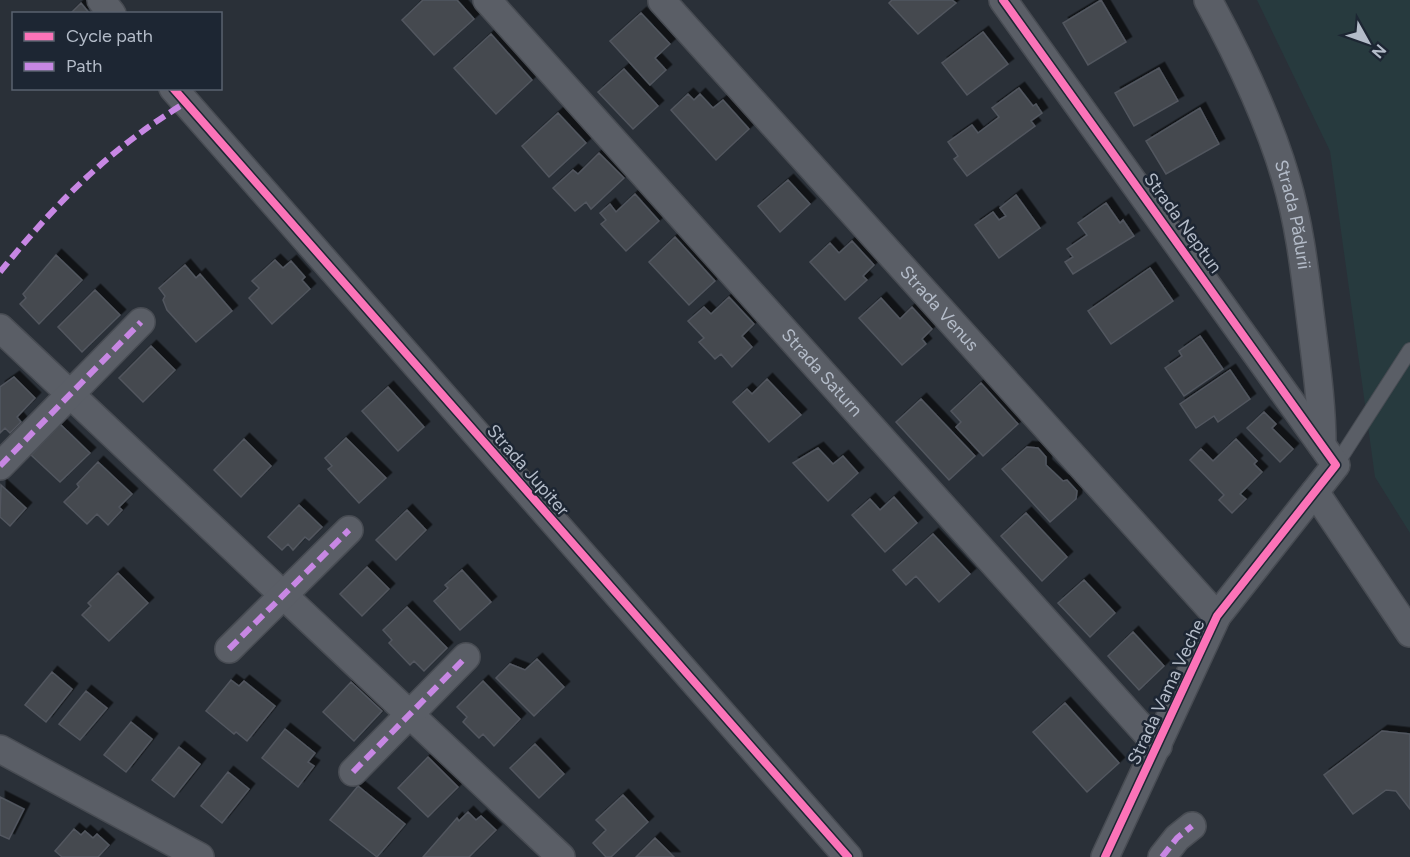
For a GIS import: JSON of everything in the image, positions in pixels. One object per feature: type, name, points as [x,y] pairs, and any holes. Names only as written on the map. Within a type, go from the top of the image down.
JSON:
[{"type":"street","points":[[101,0],[110,12]]},
{"type":"street","name":"Strada Saturn","points":[[487,0],[1158,746]]},
{"type":"street","name":"Strada Neptun","points":[[1003,0],[1329,455]]},
{"type":"street","name":"Strada Pădurii","points":[[1208,0],[1232,43],[1273,138],[1287,180],[1304,260],[1329,455]]},
{"type":"street","name":"Strada Venus","points":[[662,1],[1217,616]]},
{"type":"street","name":"Strada Jupiter","points":[[179,96],[848,857]]},
{"type":"street","points":[[0,466],[141,322]]},
{"type":"street","points":[[0,328],[561,857]]},
{"type":"street","name":"Strada Vama Veche","points":[[1105,857],[1217,616],[1316,492],[1329,455]]},
{"type":"street","points":[[1316,492],[1410,633]]},
{"type":"street","points":[[229,649],[349,530]]},
{"type":"street","points":[[353,772],[466,657]]},
{"type":"street","points":[[0,749],[200,857]]},
{"type":"street","points":[[1162,857],[1177,838],[1192,826]]},
{"type":"lane","points":[[1329,455],[1410,351]]},
{"type":"green space","points":[[1257,0],[1410,0],[1410,533],[1375,477],[1330,151]]},
{"type":"building","points":[[423,0],[457,0],[474,19],[434,55],[402,20]]},
{"type":"building","points":[[892,0],[952,0],[956,3],[918,34],[889,3]]},
{"type":"building","points":[[1101,0],[1126,42],[1088,65],[1063,23]]},
{"type":"building","points":[[81,3],[88,12],[72,12]]},
{"type":"building","points":[[641,13],[670,44],[655,58],[666,70],[650,85],[610,41]]},
{"type":"building","points":[[983,32],[1008,64],[967,95],[942,63]]},
{"type":"building","points":[[491,34],[532,80],[496,114],[454,68]]},
{"type":"building","points":[[1159,68],[1178,101],[1134,126],[1115,93]]},
{"type":"building","points":[[624,69],[658,106],[633,129],[598,92]]},
{"type":"building","points":[[1019,88],[1033,106],[1036,104],[1042,113],[1031,121],[1035,126],[967,176],[954,159],[958,156],[948,142],[972,125],[978,133],[999,117],[992,108]]},
{"type":"building","points":[[688,94],[694,100],[700,94],[713,108],[723,100],[749,129],[716,160],[671,110]]},
{"type":"building","points":[[1200,108],[1219,144],[1166,174],[1146,141]]},
{"type":"building","points":[[558,113],[586,143],[549,177],[522,146]]},
{"type":"building","points":[[599,153],[624,178],[591,209],[586,202],[575,211],[553,188],[573,170],[578,174]]},
{"type":"building","points":[[788,180],[810,204],[780,232],[758,206]]},
{"type":"building","points":[[635,194],[659,221],[626,251],[601,224],[606,220],[600,213],[610,204],[616,212]]},
{"type":"building","points":[[1016,195],[1040,228],[999,258],[975,225],[993,212],[999,220],[1006,216],[1000,208]]},
{"type":"building","points":[[1106,203],[1120,223],[1123,220],[1134,236],[1073,274],[1065,262],[1073,257],[1067,249],[1087,235],[1078,223]]},
{"type":"building","points":[[675,237],[715,281],[689,305],[649,262]]},
{"type":"building","points":[[852,241],[874,265],[863,276],[867,280],[845,300],[810,262],[830,243],[839,253]]},
{"type":"building","points":[[56,255],[82,280],[39,324],[20,304],[26,298],[23,294]]},
{"type":"building","points":[[275,260],[283,268],[291,261],[305,277],[302,280],[310,289],[272,324],[249,298],[259,288],[252,281]]},
{"type":"building","points":[[185,265],[196,278],[200,274],[232,311],[196,342],[167,310],[163,300],[165,296],[159,288]]},
{"type":"building","points":[[1150,268],[1173,301],[1111,344],[1088,311]]},
{"type":"building","points":[[95,290],[120,315],[82,352],[58,327]]},
{"type":"building","points":[[729,297],[754,324],[742,336],[752,347],[732,367],[721,354],[715,359],[699,342],[704,338],[688,321],[704,307],[711,314]]},
{"type":"building","points":[[881,298],[900,319],[912,307],[932,329],[922,339],[926,344],[902,365],[859,318]]},
{"type":"building","points":[[1200,336],[1223,369],[1184,396],[1165,368],[1182,356],[1179,351]]},
{"type":"building","points":[[151,346],[175,370],[143,402],[119,378]]},
{"type":"building","points":[[1230,370],[1250,399],[1218,422],[1214,416],[1196,428],[1180,404]]},
{"type":"building","points":[[14,377],[35,398],[17,417],[21,422],[10,433],[5,428],[0,433],[0,387]]},
{"type":"building","points":[[767,379],[801,415],[769,442],[733,402],[747,389],[752,394]]},
{"type":"building","points":[[981,383],[1018,424],[983,456],[956,427],[961,422],[951,411]]},
{"type":"building","points":[[388,387],[424,427],[398,451],[362,411]]},
{"type":"building","points":[[921,399],[975,456],[949,480],[896,422]]},
{"type":"building","points":[[1264,412],[1276,424],[1272,428],[1293,449],[1280,462],[1247,428]]},
{"type":"building","points":[[60,424],[90,453],[60,482],[31,455]]},
{"type":"building","points":[[346,438],[386,478],[359,503],[328,469],[332,466],[325,458]]},
{"type":"building","points":[[244,439],[271,466],[241,497],[214,470]]},
{"type":"building","points":[[1236,439],[1257,461],[1254,464],[1262,472],[1240,494],[1246,499],[1232,513],[1219,500],[1224,495],[1190,460],[1201,449],[1213,461]]},
{"type":"building","points":[[1027,447],[1038,448],[1046,457],[1046,465],[1063,481],[1067,480],[1077,491],[1076,499],[1050,522],[1002,469]]},
{"type":"building","points":[[818,448],[833,464],[843,456],[858,473],[828,501],[793,463]]},
{"type":"building","points":[[98,462],[132,494],[119,507],[122,510],[108,525],[97,514],[87,524],[64,502]]},
{"type":"building","points":[[1,485],[26,508],[10,526],[0,517]]},
{"type":"building","points":[[894,497],[917,523],[885,552],[852,515],[870,499],[880,510]]},
{"type":"building","points":[[299,505],[322,527],[309,540],[305,537],[293,550],[288,544],[282,550],[268,537]]},
{"type":"building","points":[[407,510],[426,530],[396,560],[376,540]]},
{"type":"building","points":[[1026,513],[1067,557],[1042,581],[1001,536]]},
{"type":"building","points":[[933,534],[970,574],[939,602],[916,576],[906,585],[893,570]]},
{"type":"building","points":[[367,567],[389,589],[362,616],[340,594]]},
{"type":"building","points":[[462,570],[491,602],[460,630],[434,601],[448,588],[445,585]]},
{"type":"building","points":[[118,573],[148,603],[109,641],[82,615],[91,606],[88,603]]},
{"type":"building","points":[[1084,580],[1115,613],[1090,637],[1058,603]]},
{"type":"building","points":[[407,607],[447,648],[424,671],[414,661],[410,665],[389,643],[392,640],[383,630]]},
{"type":"building","points":[[1133,632],[1164,666],[1139,690],[1108,656]]},
{"type":"building","points":[[537,659],[564,687],[534,716],[496,678],[510,664],[525,670]]},
{"type":"building","points":[[52,672],[72,689],[46,722],[25,705]]},
{"type":"building","points":[[231,680],[239,686],[244,681],[275,706],[247,741],[236,732],[234,734],[206,711]]},
{"type":"building","points":[[483,681],[520,719],[494,746],[483,734],[479,738],[463,722],[467,717],[457,707]]},
{"type":"building","points":[[351,682],[382,711],[354,741],[323,712]]},
{"type":"building","points":[[86,691],[107,708],[80,740],[59,724]]},
{"type":"building","points":[[1065,703],[1119,763],[1087,792],[1033,732]]},
{"type":"building","points":[[131,722],[152,739],[126,772],[104,755]]},
{"type":"building","points":[[285,729],[315,753],[308,762],[314,766],[298,787],[262,758]]},
{"type":"building","points":[[1382,731],[1410,734],[1410,809],[1396,791],[1386,790],[1353,814],[1324,775]]},
{"type":"building","points":[[535,744],[564,774],[539,798],[510,768]]},
{"type":"building","points":[[179,747],[200,764],[174,797],[152,780]]},
{"type":"building","points":[[428,757],[458,787],[428,817],[398,788]]},
{"type":"building","points":[[228,772],[249,789],[222,823],[201,806]]},
{"type":"building","points":[[358,786],[405,824],[377,857],[330,820]]},
{"type":"building","points":[[623,795],[648,822],[611,857],[606,857],[593,843],[606,830],[596,820]]},
{"type":"building","points":[[0,797],[24,809],[9,839],[0,835]]},
{"type":"building","points":[[468,812],[476,820],[481,816],[496,830],[469,857],[423,857],[457,818],[459,821]]},
{"type":"building","points":[[74,829],[81,835],[85,831],[93,838],[97,834],[109,845],[98,857],[62,857],[55,851]]},
{"type":"building","points":[[655,838],[674,857],[636,857]]},
{"type":"marked path","points":[[0,272],[63,200],[85,179],[132,139],[185,103]]},
{"type":"marked path","points":[[0,466],[141,322]]},
{"type":"marked path","points":[[229,649],[349,530]]},
{"type":"marked path","points":[[353,772],[466,657]]},
{"type":"marked path","points":[[1162,857],[1177,838],[1192,826]]},
{"type":"cycle path","points":[[1003,0],[1336,465],[1217,616],[1105,857]]},
{"type":"cycle path","points":[[175,90],[848,857]]}]
